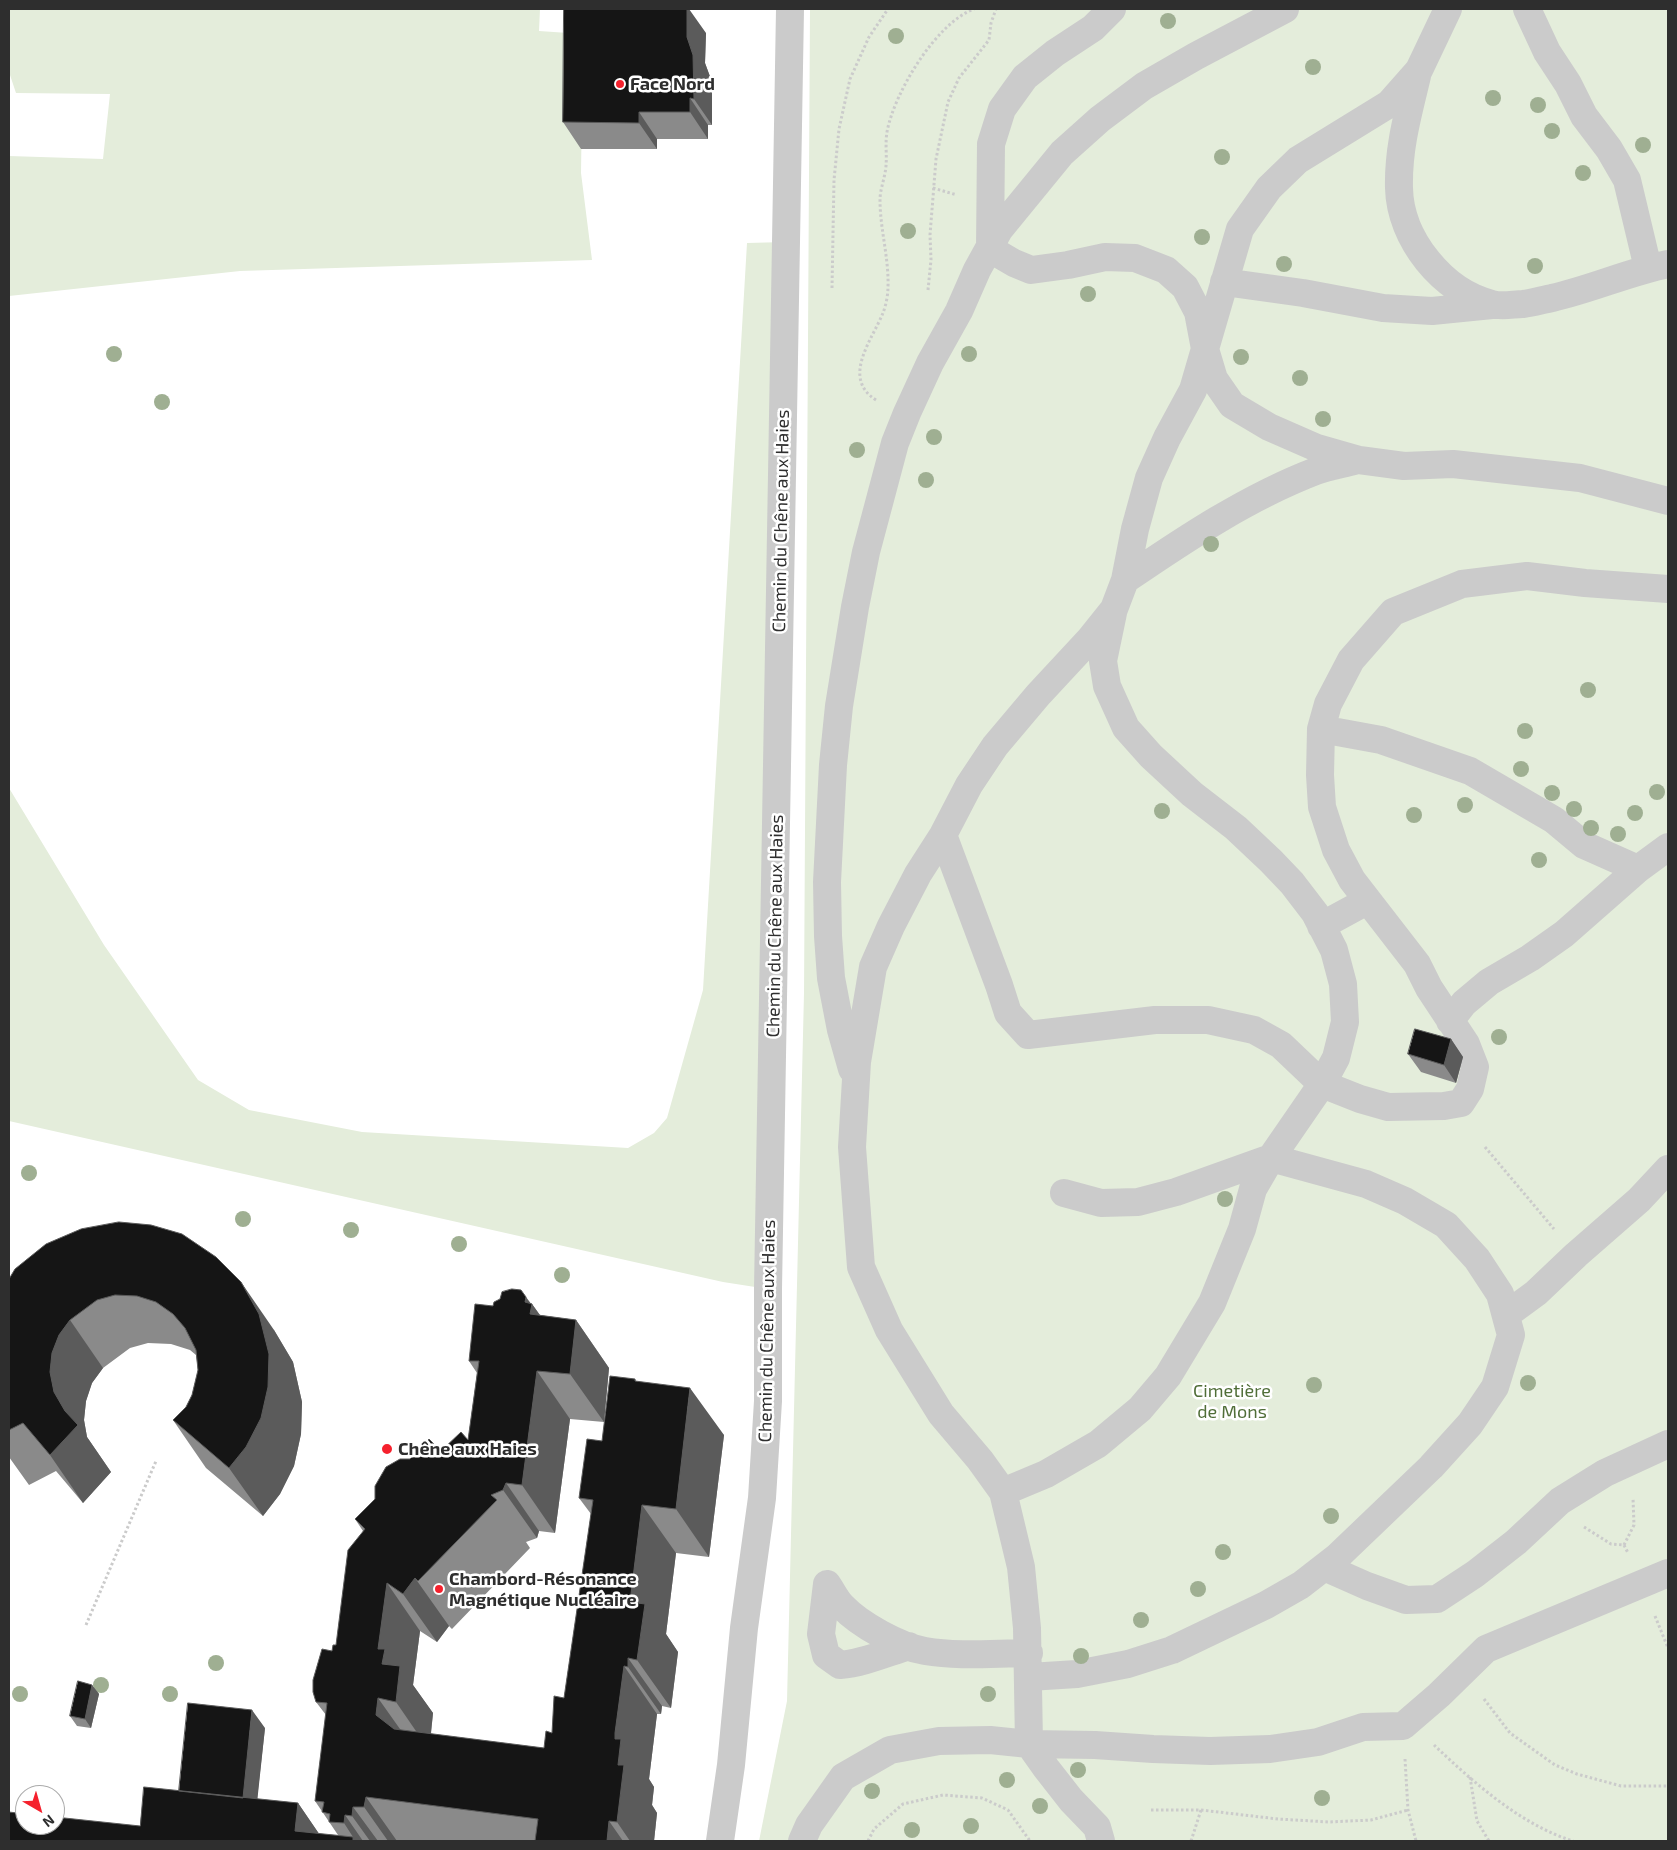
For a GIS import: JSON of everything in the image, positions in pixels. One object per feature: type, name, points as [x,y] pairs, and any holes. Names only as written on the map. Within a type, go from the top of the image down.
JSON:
[{"type":"street","name":"Chemin du Chêne aux Haies","points":[[720,1841],[731,1765],[744,1628],[762,1498],[768,1400],[768,1289],[790,9]]},
{"type":"street","points":[[990,249],[991,144],[1002,109],[1025,77],[1055,53],[1093,28],[1112,9]]},
{"type":"street","points":[[855,1079],[841,1030],[831,978],[828,936],[828,882],[833,765],[839,706],[860,580],[895,443],[907,413],[930,363],[959,311],[977,270],[999,230],[1062,153],[1100,119],[1144,86],[1285,9]]},
{"type":"street","points":[[1448,9],[1419,70],[1402,136],[1399,189],[1407,229],[1433,269],[1461,291],[1493,305]]},
{"type":"street","points":[[1224,282],[1303,292],[1383,308],[1432,311],[1525,304],[1574,293],[1658,266],[1639,225],[1627,180],[1609,149],[1584,116],[1568,84],[1547,52],[1526,9]]},
{"type":"street","points":[[1003,1492],[1046,1474],[1098,1444],[1140,1409],[1168,1376],[1212,1303],[1242,1230],[1253,1189],[1271,1158],[1322,1084],[1336,1058],[1345,1022],[1343,984],[1334,950],[1315,913],[1292,882],[1272,861],[1236,828],[1192,794],[1151,756],[1126,728],[1107,686],[1103,661],[1114,609],[1124,580],[1149,478],[1193,390],[1240,230],[1268,188],[1298,160],[1389,104],[1419,70]]},
{"type":"street","points":[[990,249],[1014,263],[1031,270],[1068,266],[1105,257],[1135,258],[1166,270],[1185,287],[1198,312],[1205,348],[1214,379],[1232,405],[1269,427],[1318,448],[1359,460],[1404,466],[1453,464],[1580,478],[1668,501]]},
{"type":"street","points":[[1124,580],[1213,523],[1261,496],[1318,470],[1359,460]]},
{"type":"street","points":[[943,835],[1008,1014],[1028,1036],[1155,1020],[1208,1020],[1254,1030],[1281,1045],[1322,1084],[1360,1099],[1388,1107],[1444,1106],[1461,1103],[1470,1089],[1475,1067],[1466,1044],[1429,988],[1418,964],[1387,923],[1367,901],[1352,880],[1336,850],[1322,807],[1320,776],[1320,729],[1328,704],[1351,660],[1393,612],[1462,584],[1527,576],[1585,583],[1668,589]]},
{"type":"street","points":[[1101,1841],[1097,1827],[1066,1794],[1029,1744],[1029,1665],[1021,1566],[1003,1492],[980,1460],[941,1414],[889,1330],[861,1267],[852,1147],[855,1079],[873,967],[891,926],[918,874],[943,835],[969,785],[995,746],[1038,695],[1090,639],[1114,609]]},
{"type":"street","points":[[1320,729],[1381,740],[1470,770],[1554,820],[1584,845],[1638,869]]},
{"type":"street","points":[[1450,1021],[1464,1003],[1489,982],[1530,958],[1564,934],[1638,869],[1668,846]]},
{"type":"street","points":[[1321,926],[1367,901]]},
{"type":"street","points":[[909,1646],[925,1651],[963,1653],[1077,1674],[1128,1664],[1172,1650],[1266,1605],[1301,1585],[1337,1557],[1432,1467],[1470,1424],[1495,1387],[1511,1335],[1500,1294],[1478,1259],[1446,1225],[1405,1201],[1366,1184],[1271,1158],[1176,1192],[1138,1202],[1101,1203],[1064,1193]]},
{"type":"street","points":[[1506,1315],[1536,1293],[1639,1200],[1668,1169]]},
{"type":"street","points":[[1324,1567],[1367,1586],[1406,1600],[1437,1599],[1475,1574],[1509,1548],[1560,1501],[1605,1473],[1668,1444]]},
{"type":"street","points":[[802,1841],[809,1825],[844,1778],[890,1750],[940,1741],[990,1740],[1029,1744],[1210,1751],[1270,1749],[1318,1742],[1363,1727],[1403,1726],[1467,1669],[1486,1649],[1668,1572]]},
{"type":"path","points":[[832,288],[834,180],[839,129],[850,79],[869,37],[888,9]]},
{"type":"path","points":[[907,413],[867,394],[859,378],[860,365],[869,341],[884,312],[888,288],[888,264],[882,232],[880,198],[886,168],[887,132],[900,96],[918,62],[945,28],[974,9]]},
{"type":"path","points":[[928,290],[936,159],[948,102],[959,78],[989,40],[991,23],[996,9]]},
{"type":"path","points":[[1485,1147],[1576,1255]]},
{"type":"path","points":[[86,1625],[156,1461]]},
{"type":"path","points":[[1624,1464],[1634,1499],[1634,1526],[1624,1545]]},
{"type":"path","points":[[1467,1669],[1476,1690],[1510,1733],[1556,1764],[1577,1774],[1621,1786],[1668,1786]]},
{"type":"path","points":[[1403,1726],[1428,1739],[1470,1776],[1530,1823],[1574,1841]]},
{"type":"path","points":[[1403,1726],[1408,1810],[1416,1839],[1409,1841]]},
{"type":"path","points":[[1470,1776],[1477,1821],[1489,1841]]},
{"type":"path","points":[[868,1841],[874,1829],[903,1804],[943,1795],[982,1798],[1008,1810],[1030,1841]]},
{"type":"path","points":[[1151,1810],[1201,1810],[1278,1819],[1330,1822],[1371,1820],[1408,1810]]},
{"type":"path","points":[[1191,1841],[1201,1810]]},
{"type":"green space","points":[[9,9],[540,9],[539,31],[583,34],[581,173],[592,260],[240,271],[9,296],[9,156],[103,159],[110,94],[16,93],[9,72]]},
{"type":"green space","name":"Cimetière de Mons","points":[[810,9],[1668,9],[1668,1841],[759,1841],[787,1701],[804,993]]},
{"type":"green space","points":[[785,242],[768,1289],[723,1282],[9,1121],[9,788],[104,945],[198,1080],[249,1110],[362,1132],[628,1148],[654,1133],[667,1118],[703,990],[747,243]]},
{"type":"building","points":[[564,9],[687,9],[687,37],[693,55],[694,99],[690,98],[690,112],[639,112],[639,123],[563,122]]},
{"type":"building","points":[[1415,1029],[1451,1039],[1444,1065],[1408,1054]]},
{"type":"building","points":[[119,1222],[151,1225],[182,1234],[216,1257],[241,1282],[259,1314],[269,1354],[268,1387],[261,1418],[246,1447],[229,1468],[173,1420],[186,1407],[192,1395],[198,1370],[196,1350],[185,1328],[173,1314],[156,1302],[137,1296],[115,1295],[97,1300],[70,1320],[59,1335],[52,1353],[50,1372],[54,1392],[65,1411],[78,1425],[50,1455],[23,1423],[9,1430],[9,1279],[15,1269],[46,1244],[81,1229]]},
{"type":"building","points":[[512,1289],[521,1290],[526,1297],[525,1302],[532,1304],[530,1314],[576,1320],[570,1374],[537,1371],[522,1485],[506,1483],[503,1490],[491,1495],[497,1500],[418,1581],[415,1578],[403,1594],[387,1583],[378,1649],[385,1649],[382,1664],[400,1666],[396,1702],[378,1698],[376,1715],[394,1729],[544,1748],[546,1731],[552,1733],[554,1696],[564,1698],[593,1500],[579,1498],[587,1439],[602,1441],[610,1376],[690,1388],[676,1509],[642,1505],[630,1602],[645,1604],[637,1660],[628,1658],[628,1667],[624,1666],[615,1733],[615,1739],[621,1739],[618,1765],[624,1765],[617,1822],[609,1821],[607,1841],[535,1841],[538,1819],[366,1797],[364,1807],[353,1807],[352,1816],[345,1815],[344,1823],[329,1822],[330,1814],[322,1812],[324,1802],[315,1801],[327,1703],[316,1702],[313,1692],[313,1680],[322,1649],[332,1651],[333,1645],[336,1645],[348,1550],[365,1529],[355,1519],[375,1499],[375,1486],[386,1467],[400,1459],[410,1459],[429,1439],[441,1451],[461,1432],[468,1440],[479,1361],[469,1361],[475,1304],[493,1306],[494,1302],[500,1299],[502,1292]]},
{"type":"building","points":[[78,1681],[92,1685],[85,1719],[70,1716]]},
{"type":"building","points":[[188,1703],[252,1710],[243,1798],[179,1791]]},
{"type":"building","points":[[144,1787],[298,1803],[295,1831],[353,1837],[353,1841],[9,1841],[9,1812],[15,1813],[15,1835],[65,1835],[65,1818],[140,1826]]},
{"type":"place","name":"Face Nord","points":[[620,84]]},
{"type":"place","name":"Chêne aux Haies","points":[[387,1449]]},
{"type":"place","name":"Chambord-Résonance Magnétique Nucléaire","points":[[439,1589]]}]
